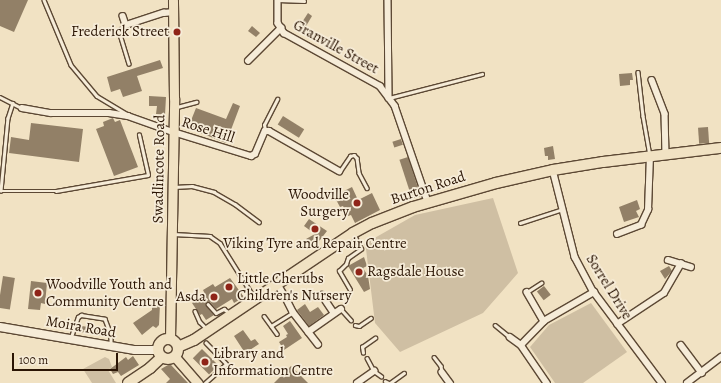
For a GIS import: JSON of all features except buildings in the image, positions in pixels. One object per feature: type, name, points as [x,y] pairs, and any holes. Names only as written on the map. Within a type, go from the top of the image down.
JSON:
[{"type":"highway","name":"Burton Road","points":[[178,347],[194,340],[353,233],[384,218],[428,202],[496,183],[553,170],[650,156],[721,148]]},
{"type":"highway","points":[[128,383],[150,368],[160,353],[160,342],[170,338],[177,343],[178,347],[175,357],[167,359],[160,353]]},
{"type":"main road","name":"Swadlincote Road","points":[[170,338],[173,234],[173,0]]},
{"type":"main road","points":[[175,357],[198,383]]},
{"type":"street","name":"Granville Street","points":[[278,0],[278,23],[284,33],[380,86],[389,98],[394,106],[428,202]]},
{"type":"street","points":[[388,0],[389,98]]},
{"type":"street","points":[[123,16],[126,25],[164,13],[173,12]]},
{"type":"street","points":[[248,60],[281,28]]},
{"type":"street","points":[[652,80],[665,114],[666,154]]},
{"type":"street","name":"Rose Hill","points":[[22,108],[51,113],[109,113],[128,116],[173,132],[251,156],[255,154],[265,131]]},
{"type":"street","points":[[265,131],[276,134],[339,171]]},
{"type":"street","points":[[617,234],[641,225],[648,210],[650,156]]},
{"type":"street","name":"Sorrel Drive","points":[[553,170],[575,257],[594,292],[662,383]]},
{"type":"street","points":[[668,260],[691,267]]},
{"type":"street","points":[[617,324],[664,293],[681,264]]},
{"type":"street","points":[[277,283],[293,312],[318,344]]},
{"type":"street","points":[[527,292],[544,321]]},
{"type":"street","points":[[521,345],[544,321],[594,292]]},
{"type":"street","points":[[326,302],[334,313]]},
{"type":"street","points":[[308,332],[341,309]]},
{"type":"street","name":"Moira Road","points":[[0,327],[70,340],[160,353]]},
{"type":"street","points":[[510,337],[521,345],[547,383]]},
{"type":"street","points":[[681,345],[702,372]]},
{"type":"street","points":[[687,383],[721,357]]},
{"type":"street","points":[[358,383],[374,371]]},
{"type":"street","points":[[442,372],[447,382]]},
{"type":"lane","points":[[44,0],[71,65],[97,96],[128,116]]},
{"type":"lane","points":[[278,0],[304,1]]},
{"type":"lane","points":[[126,25],[119,31],[129,63]]},
{"type":"lane","points":[[638,72],[643,116],[650,156]]},
{"type":"lane","points":[[389,98],[482,74]]},
{"type":"lane","points":[[0,97],[22,108]]},
{"type":"lane","points":[[265,131],[264,125],[277,99]]},
{"type":"lane","points":[[174,107],[196,102]]},
{"type":"lane","points":[[13,103],[8,118],[1,191],[56,191],[148,175],[139,135]]},
{"type":"lane","points":[[339,171],[350,156],[354,155],[357,158],[359,173],[367,188]]},
{"type":"lane","points":[[173,187],[192,186],[214,192],[235,204],[259,222]]},
{"type":"lane","points":[[520,223],[564,209]]},
{"type":"lane","points":[[350,290],[338,271],[346,264],[348,258],[361,249],[353,233]]},
{"type":"lane","points":[[173,234],[210,236],[220,243],[255,299]]},
{"type":"lane","points":[[527,292],[541,283]]},
{"type":"lane","points":[[307,293],[310,296],[321,293],[326,302]]},
{"type":"lane","points":[[208,304],[216,313],[226,309],[232,314]]},
{"type":"lane","points":[[341,309],[351,320]]},
{"type":"lane","points":[[195,311],[200,322],[208,330]]},
{"type":"lane","points":[[271,326],[293,312]]},
{"type":"lane","points":[[70,340],[78,317],[81,315],[105,319],[111,335],[111,346]]},
{"type":"lane","points":[[264,316],[277,334]]},
{"type":"lane","points":[[355,325],[359,326],[371,318]]},
{"type":"lane","points":[[495,325],[510,337]]},
{"type":"lane","points":[[363,353],[362,347],[375,338]]},
{"type":"lane","points":[[205,383],[226,364],[206,343]]},
{"type":"lane","points":[[434,357],[441,366],[442,372]]},
{"type":"lane","points":[[367,358],[374,371],[381,376]]},
{"type":"lane","points":[[385,381],[389,383],[404,373]]},
{"type":"shaded area","points":[[493,198],[518,273],[483,313],[400,352],[375,323],[366,249],[364,244],[415,215]]},
{"type":"shaded area","points":[[591,303],[627,352],[583,383],[555,383],[530,347],[549,325]]},
{"type":"shaded area","points":[[105,357],[109,359],[112,367],[108,370],[116,383],[92,383],[83,369]]},
{"type":"place","name":"Frederick Street","points":[[177,32]]},
{"type":"place","name":"Woodville Surgery","points":[[357,203]]},
{"type":"place","name":"Viking Tyre and Repair Centre","points":[[315,229]]},
{"type":"place","name":"Ragsdale House","points":[[359,272]]},
{"type":"place","name":"Little Cherubs Children's Nursery","points":[[229,287]]},
{"type":"place","name":"Woodville Youth and Community Centre","points":[[38,293]]},
{"type":"place","name":"Asda","points":[[214,297]]},
{"type":"place","name":"Library and Information Centre","points":[[205,362]]}]
